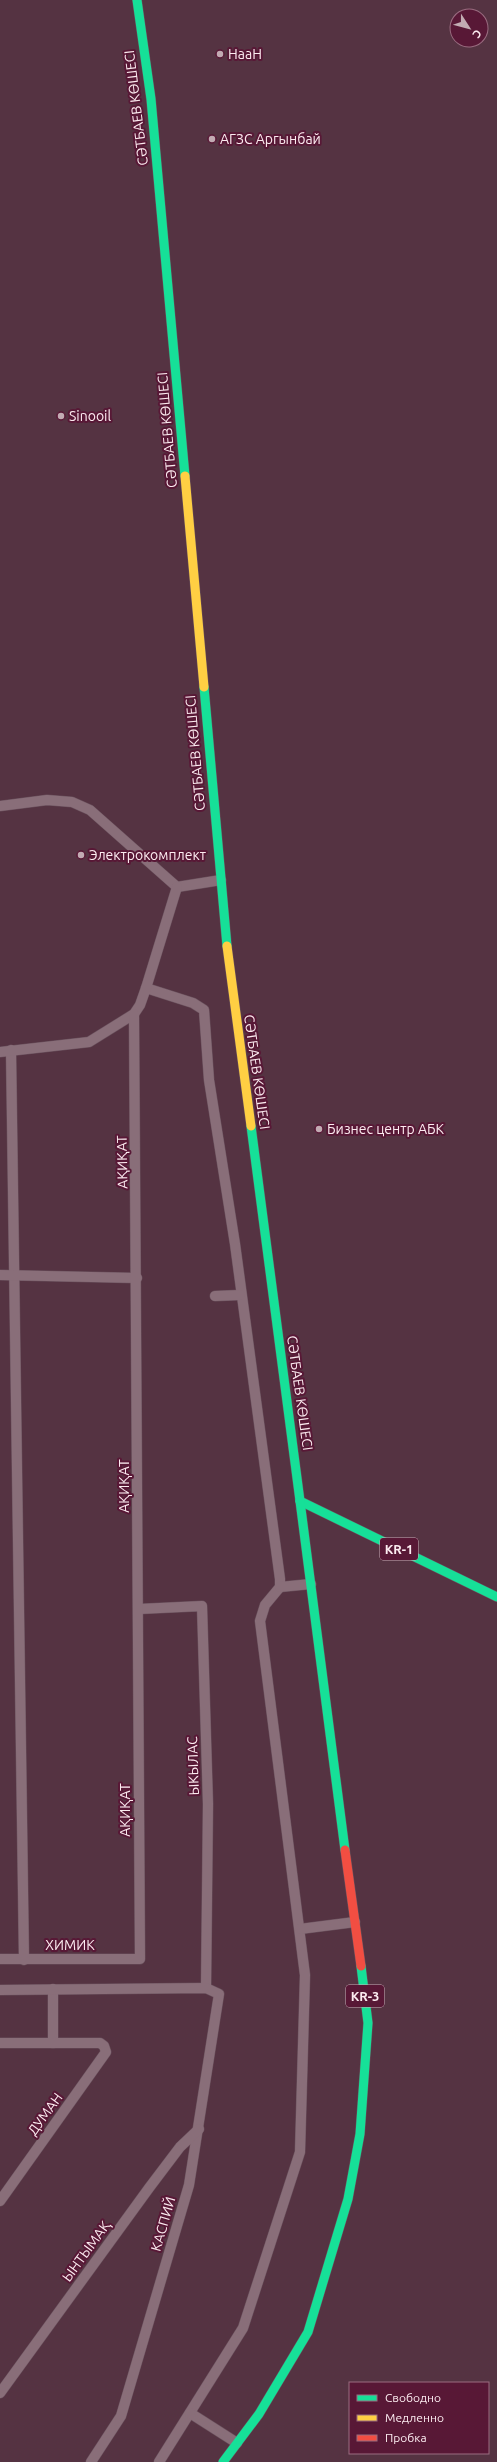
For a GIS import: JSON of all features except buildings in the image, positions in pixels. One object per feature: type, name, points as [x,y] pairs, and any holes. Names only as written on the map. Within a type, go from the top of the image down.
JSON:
[{"type":"main road","name":"СӘТБАЕВ КӨШЕСІ","points":[[137,0],[151,99],[227,946],[300,1501]]},
{"type":"main road","name":"KR-3","points":[[223,2462],[259,2414],[308,2332],[348,2199],[360,2134],[368,2023],[300,1501]]},
{"type":"main road","name":"KR-1","points":[[300,1501],[497,1597]]},
{"type":"street","points":[[0,806],[47,800],[72,802],[90,810],[177,887]]},
{"type":"street","points":[[177,887],[221,880]]},
{"type":"street","points":[[0,1052],[89,1042],[134,1014],[140,1005],[146,988],[177,887]]},
{"type":"street","points":[[146,988],[193,1003],[204,1010],[209,1080],[235,1244],[240,1295],[280,1587],[266,1605],[260,1620],[305,1975],[300,2152],[243,2328],[158,2462]]},
{"type":"street","name":"АҚИҚАТ","points":[[134,1014],[137,1278],[140,1959]]},
{"type":"street","points":[[11,1050],[13,1246],[16,1275],[24,1960]]},
{"type":"street","points":[[0,1275],[137,1278]]},
{"type":"street","points":[[215,1296],[240,1295]]},
{"type":"street","points":[[280,1587],[311,1584]]},
{"type":"street","name":"ЫКЫЛАС","points":[[138,1608],[202,1606],[208,1804],[206,1988]]},
{"type":"street","points":[[300,1929],[355,1922]]},
{"type":"street","name":"ХИМИК","points":[[0,1960],[140,1959]]},
{"type":"street","points":[[0,1990],[206,1988]]},
{"type":"street","name":"КАСПИЙ","points":[[91,2462],[121,2416],[189,2185],[199,2129],[218,1994],[206,1988]]},
{"type":"street","points":[[0,2043],[53,2043],[53,1989]]},
{"type":"street","name":"ДУМАН","points":[[0,2201],[106,2052],[104,2046],[100,2042],[53,2043]]},
{"type":"street","name":"ЫНТЫМАҚ","points":[[0,2393],[149,2188],[180,2147],[199,2129]]},
{"type":"street","points":[[190,2413],[237,2443]]},
{"type":"traffic: fast","points":[[137,0],[151,99],[185,476]]},
{"type":"traffic: fast","points":[[204,687],[227,946]]},
{"type":"traffic: fast","points":[[251,1126],[300,1501]]},
{"type":"traffic: fast","points":[[300,1501],[497,1597]]},
{"type":"traffic: fast","points":[[300,1501],[345,1850]]},
{"type":"traffic: fast","points":[[223,2462],[259,2414],[308,2332],[348,2199],[360,2134],[368,2023],[361,1966]]},
{"type":"traffic: slow","points":[[185,476],[204,687]]},
{"type":"traffic: slow","points":[[227,946],[251,1126]]},
{"type":"traffic: jam","points":[[345,1850],[361,1966]]},
{"type":"place","name":"НааН","points":[[220,54]]},
{"type":"place","name":"АГЗС Аргынбай","points":[[212,139]]},
{"type":"place","name":"Sinooil","points":[[61,416]]},
{"type":"place","name":"Электрокомплект","points":[[81,855]]},
{"type":"place","name":"Бизнес центр АБК","points":[[319,1129]]}]
